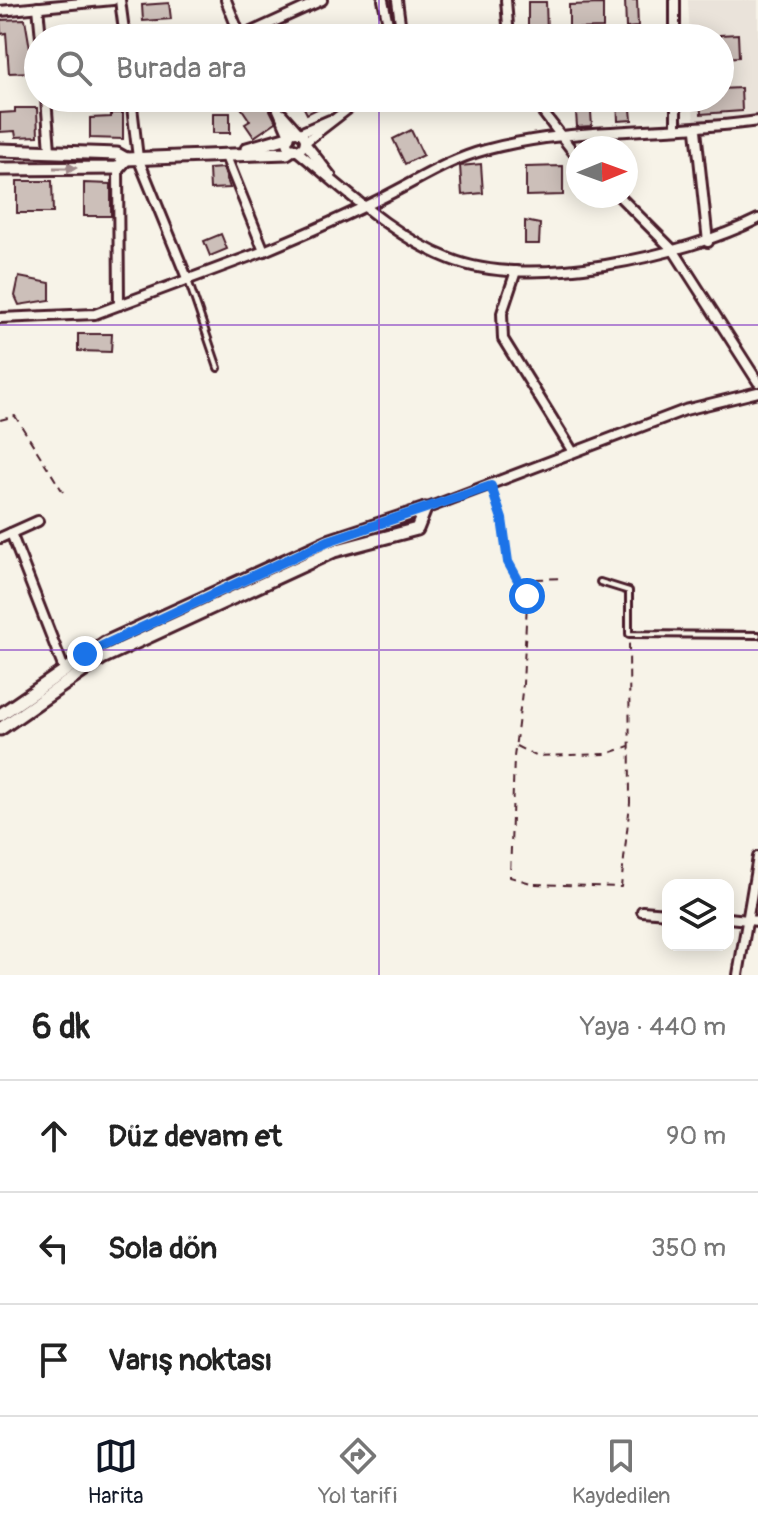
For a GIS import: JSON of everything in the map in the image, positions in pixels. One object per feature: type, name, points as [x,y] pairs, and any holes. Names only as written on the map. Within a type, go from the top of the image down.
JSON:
[{"type":"street","points":[[0,11],[113,0]]},
{"type":"street","points":[[120,0],[123,24]]},
{"type":"street","points":[[226,0],[235,24]]},
{"type":"street","points":[[270,24],[322,0]]},
{"type":"street","points":[[383,0],[388,24]]},
{"type":"street","points":[[397,0],[400,24]]},
{"type":"street","points":[[506,0],[508,24]]},
{"type":"street","points":[[675,0],[675,24]]},
{"type":"street","points":[[38,7],[40,24]]},
{"type":"street","points":[[47,112],[50,150]]},
{"type":"street","points":[[119,305],[130,112]]},
{"type":"street","points":[[281,112],[294,134],[305,142],[332,176]]},
{"type":"street","points":[[0,169],[228,153],[287,153],[295,150],[342,112]]},
{"type":"street","points":[[542,112],[566,145]]},
{"type":"street","points":[[676,112],[676,128]]},
{"type":"street","points":[[228,153],[330,120]]},
{"type":"street","points":[[0,318],[84,316],[119,305],[264,251],[365,205],[434,168],[471,154],[560,138],[676,128],[696,130],[758,121]]},
{"type":"street","points":[[696,130],[708,242]]},
{"type":"street","points":[[294,134],[287,143],[414,242],[446,258],[480,268],[516,271],[572,268],[674,251],[708,242],[758,219]]},
{"type":"street","points":[[0,150],[117,154],[127,162],[187,278]]},
{"type":"street","points":[[228,153],[264,251]]},
{"type":"street","points":[[631,208],[674,251],[758,382]]},
{"type":"street","points":[[516,271],[502,313],[503,339],[573,452]]},
{"type":"street","points":[[0,715],[105,643],[328,541],[491,486],[685,410],[758,392]]},
{"type":"street","points":[[0,729],[102,658],[334,551],[417,529],[425,509]]},
{"type":"street","points":[[0,538],[38,521]]},
{"type":"street","points":[[11,533],[64,669]]},
{"type":"street","points":[[738,975],[755,892],[758,857]]},
{"type":"street","points":[[642,911],[662,913]]},
{"type":"street","points":[[734,919],[758,921]]},
{"type":"lane","points":[[187,278],[218,368]]},
{"type":"lane","points":[[600,582],[629,591],[629,634],[758,635]]},
{"type":"path","points":[[0,420],[15,416],[63,492]]},
{"type":"path","points":[[491,486],[502,519],[508,562],[523,587],[527,607],[523,684],[515,745],[510,877],[534,884],[621,887],[630,803],[629,634]]},
{"type":"path","points":[[523,587],[543,578],[563,578]]},
{"type":"path","points":[[515,745],[536,756],[607,754],[631,746]]},
{"type":"shaded area","points":[[688,0],[758,0],[758,116],[698,124],[694,120],[693,112],[734,112],[734,24],[689,24]]},
{"type":"building","points":[[625,0],[637,0],[638,24],[626,24]]},
{"type":"building","points":[[528,2],[546,2],[547,24],[528,24]]},
{"type":"building","points":[[169,3],[171,19],[143,21],[142,5]]},
{"type":"building","points":[[603,4],[603,24],[569,24],[569,5]]},
{"type":"building","points":[[25,19],[24,72],[9,73],[6,33],[1,34],[0,20]]},
{"type":"building","points":[[734,34],[738,34],[739,57],[734,57]]},
{"type":"building","points":[[734,88],[741,88],[742,111],[734,112]]},
{"type":"building","points":[[15,108],[37,112],[38,136],[16,137],[15,131],[0,132],[0,113],[15,112]]},
{"type":"building","points":[[244,112],[271,112],[276,122],[254,137],[245,124],[250,121]]},
{"type":"building","points":[[576,112],[591,112],[592,126],[577,127]]},
{"type":"building","points":[[618,112],[631,112],[632,120],[618,121]]},
{"type":"building","points":[[111,113],[123,113],[123,139],[90,138],[90,118],[111,117]]},
{"type":"building","points":[[213,113],[230,113],[230,133],[213,133]]},
{"type":"building","points":[[411,130],[423,155],[405,164],[393,139]]},
{"type":"building","points":[[481,164],[483,193],[462,195],[460,166]]},
{"type":"building","points":[[563,166],[563,195],[526,196],[526,167]]},
{"type":"building","points":[[223,168],[230,188],[210,189],[209,169]]},
{"type":"building","points":[[17,181],[52,181],[53,213],[17,213]]},
{"type":"building","points":[[84,183],[111,184],[111,216],[84,216]]},
{"type":"building","points":[[525,221],[540,224],[539,244],[525,244]]},
{"type":"building","points":[[221,234],[227,249],[210,256],[204,241]]},
{"type":"building","points":[[19,277],[50,283],[50,300],[19,305],[15,296]]},
{"type":"building","points":[[78,334],[112,334],[111,352],[78,351]]},
{"type":"route","points":[[85,654],[328,541],[491,486],[502,519],[508,562],[527,596]]}]
